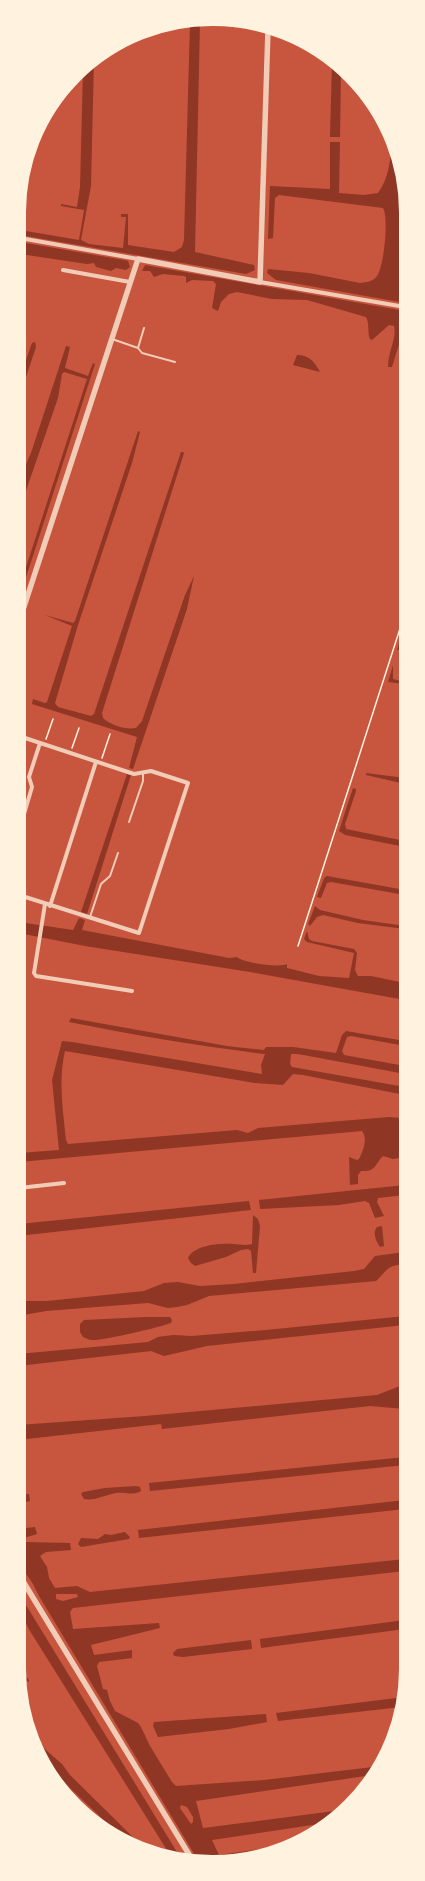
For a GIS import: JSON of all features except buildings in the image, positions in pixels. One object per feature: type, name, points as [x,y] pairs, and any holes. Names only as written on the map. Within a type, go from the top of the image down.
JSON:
[{"type":"street","points":[[260,282],[268,33]]},
{"type":"street","points":[[25,239],[400,306]]},
{"type":"street","points":[[25,604],[138,259]]},
{"type":"street","points":[[63,270],[130,282]]},
{"type":"street","points":[[25,738],[134,774],[151,772],[188,783],[139,933],[25,897]]},
{"type":"street","points":[[25,811],[32,787],[29,777],[42,744]]},
{"type":"street","points":[[50,906],[98,763]]},
{"type":"street","points":[[45,904],[34,973],[36,976],[132,991]]},
{"type":"street","points":[[25,1187],[64,1183]]},
{"type":"street","points":[[25,1585],[189,1854]]},
{"type":"lane","points":[[138,348],[144,328]]},
{"type":"lane","points":[[111,339],[138,348],[142,353],[175,362]]},
{"type":"lane","points":[[129,822],[143,781],[143,773]]},
{"type":"lane","points":[[89,918],[101,884],[110,876],[118,853]]},
{"type":"path","points":[[298,946],[400,629]]},
{"type":"path","points":[[42,744],[52,719]]},
{"type":"path","points":[[70,754],[79,728]]},
{"type":"path","points":[[98,763],[110,734]]},
{"type":"shaded area","points":[[200,25],[195,252],[254,265],[255,270],[246,274],[25,236],[25,231],[79,240],[84,210],[61,206],[61,204],[77,207],[80,187],[83,77],[94,68],[91,186],[81,240],[89,244],[123,248],[126,217],[121,217],[121,214],[128,214],[128,245],[174,252],[182,247],[184,240],[190,27]]},
{"type":"shaded area","points":[[332,68],[341,76],[340,137],[330,137]]},
{"type":"shaded area","points":[[330,142],[340,142],[339,193],[364,195],[378,193],[385,181],[391,155],[400,200],[400,302],[276,280],[267,273],[268,269],[309,273],[360,283],[374,279],[377,276],[380,271],[384,253],[386,231],[385,213],[383,208],[279,195],[275,198],[273,238],[268,239],[270,186],[330,189]]},
{"type":"shaded area","points":[[25,243],[124,260],[128,261],[130,267],[126,270],[116,268],[111,271],[96,267],[94,263],[87,264],[25,255]]},
{"type":"shaded area","points":[[145,265],[400,310],[400,341],[392,367],[388,367],[388,361],[395,331],[394,326],[389,325],[372,340],[369,336],[366,317],[307,300],[272,299],[237,292],[229,294],[221,302],[218,311],[212,308],[216,284],[213,281],[192,280],[186,283],[186,277],[184,276],[163,274],[154,277],[150,271],[142,271]]},
{"type":"shaded area","points":[[35,342],[36,347],[25,380],[25,363],[32,343]]},
{"type":"shaded area","points":[[66,346],[70,347],[65,368],[88,376],[93,363],[95,364],[25,580],[25,570],[87,379],[64,372],[62,374],[58,398],[25,494],[25,469]]},
{"type":"shaded area","points":[[297,355],[305,356],[311,360],[320,372],[293,365]]},
{"type":"shaded area","points":[[138,431],[140,432],[132,463],[78,625],[55,703],[58,707],[91,716],[94,714],[181,452],[183,452],[184,453],[102,713],[103,718],[106,721],[123,728],[136,728],[142,721],[185,595],[194,576],[187,609],[133,769],[129,768],[137,737],[32,704],[33,699],[45,703],[47,702],[72,626],[45,615],[73,623],[75,621]]},
{"type":"shaded area","points":[[400,641],[400,649],[397,650]]},
{"type":"shaded area","points":[[393,665],[393,679],[400,681],[400,683],[388,682]]},
{"type":"shaded area","points":[[366,773],[400,777],[400,783],[366,775]]},
{"type":"shaded area","points":[[127,774],[131,775],[87,914],[81,912]]},
{"type":"shaded area","points":[[353,788],[356,789],[356,791],[345,824],[346,829],[400,840],[400,846],[345,835],[339,831]]},
{"type":"shaded area","points":[[327,876],[400,889],[400,894],[331,882],[327,883],[321,898],[317,897],[324,878]]},
{"type":"shaded area","points":[[315,906],[320,910],[363,920],[400,925],[400,928],[358,923],[323,915],[317,917],[310,926],[308,924]]},
{"type":"shaded area","points":[[79,918],[85,920],[82,930],[229,958],[237,957],[246,961],[262,964],[287,964],[287,968],[319,976],[349,978],[354,953],[307,942],[304,939],[307,931],[309,939],[312,941],[354,949],[357,953],[355,970],[358,976],[371,976],[400,982],[400,999],[250,972],[85,946],[25,934],[25,923],[73,930]]},
{"type":"shaded area","points":[[71,1018],[227,1046],[264,1050],[266,1047],[293,1047],[336,1053],[342,1035],[346,1031],[400,1040],[400,1045],[351,1036],[347,1037],[342,1051],[344,1055],[400,1065],[400,1073],[298,1054],[291,1054],[290,1064],[292,1067],[400,1086],[400,1094],[293,1074],[283,1085],[255,1083],[65,1051],[61,1084],[66,1140],[68,1144],[237,1130],[248,1133],[258,1128],[389,1117],[400,1118],[400,1158],[393,1159],[383,1156],[372,1169],[361,1171],[358,1175],[358,1184],[350,1185],[349,1157],[357,1160],[359,1159],[365,1141],[362,1131],[25,1161],[25,1153],[59,1150],[52,1080],[62,1041],[262,1074],[261,1065],[265,1054],[191,1044],[69,1022]]},
{"type":"shaded area","points":[[400,1186],[400,1196],[378,1198],[377,1202],[384,1216],[375,1218],[369,1203],[365,1201],[339,1205],[260,1209],[259,1200]]},
{"type":"shaded area","points":[[249,1201],[251,1210],[25,1235],[25,1223]]},
{"type":"shaded area","points":[[253,1215],[258,1219],[260,1226],[256,1273],[253,1273],[251,1251],[248,1249],[195,1266],[191,1263],[188,1258],[196,1250],[201,1248],[221,1244],[252,1244]]},
{"type":"shaded area","points":[[382,1226],[384,1246],[380,1247],[376,1240],[375,1232],[377,1227]]},
{"type":"shaded area","points":[[400,1253],[400,1265],[388,1268],[376,1281],[209,1296],[187,1305],[168,1308],[148,1303],[46,1311],[25,1315],[25,1301],[47,1301],[144,1291],[164,1283],[178,1282],[200,1286],[234,1284],[354,1271],[364,1269],[375,1256]]},
{"type":"shaded area","points":[[170,1317],[172,1320],[171,1323],[98,1340],[91,1340],[83,1337],[80,1332],[80,1324],[84,1320]]},
{"type":"shaded area","points":[[400,1317],[400,1326],[207,1346],[164,1356],[151,1351],[25,1365],[25,1353],[148,1342],[158,1337],[173,1335],[192,1336]]},
{"type":"shaded area","points":[[400,1386],[400,1409],[370,1406],[162,1429],[161,1424],[25,1439],[25,1425],[145,1416],[377,1395]]},
{"type":"shaded area","points":[[400,1458],[400,1466],[150,1491],[149,1483]]},
{"type":"shaded area","points":[[140,1487],[141,1491],[132,1494],[116,1493],[96,1499],[84,1499],[81,1494],[83,1492],[105,1488]]},
{"type":"shaded area","points":[[25,1494],[29,1494],[30,1501],[25,1502]]},
{"type":"shaded area","points":[[400,1501],[400,1510],[139,1538],[138,1530]]},
{"type":"shaded area","points":[[35,1527],[37,1534],[25,1538],[25,1528]]},
{"type":"shaded area","points":[[125,1532],[130,1537],[129,1539],[81,1547],[78,1544],[81,1538],[98,1539],[105,1534],[111,1535]]},
{"type":"shaded area","points":[[25,1540],[26,1542],[70,1543],[71,1550],[46,1552],[40,1556],[47,1567],[49,1578],[55,1588],[77,1586],[90,1592],[400,1560],[400,1572],[73,1608],[70,1612],[73,1629],[159,1623],[160,1628],[91,1645],[94,1655],[132,1650],[132,1658],[99,1662],[97,1666],[103,1689],[107,1690],[115,1711],[138,1723],[150,1746],[176,1786],[264,1780],[372,1767],[366,1776],[196,1801],[203,1828],[334,1811],[316,1824],[212,1840],[219,1855],[267,1848],[261,1850],[225,1856],[195,1855],[25,1572]],"holes":[[[56,1594],[77,1594],[78,1597],[63,1601],[56,1599]],[[181,1805],[187,1807],[193,1817],[193,1822],[191,1824],[180,1808]]]},
{"type":"shaded area","points":[[25,1603],[177,1852],[167,1851],[25,1621]]},
{"type":"shaded area","points":[[400,1621],[400,1630],[261,1648],[260,1639]]},
{"type":"shaded area","points":[[251,1640],[252,1649],[183,1657],[174,1656],[173,1653],[177,1649]]},
{"type":"shaded area","points":[[25,1675],[29,1680],[29,1682],[25,1680]]},
{"type":"shaded area","points":[[397,1698],[396,1708],[278,1721],[276,1713]]},
{"type":"shaded area","points":[[266,1714],[267,1722],[229,1729],[158,1737],[153,1726],[154,1722]]},
{"type":"shaded area","points":[[42,1747],[62,1764],[70,1775],[135,1839],[108,1824],[62,1781]]}]
